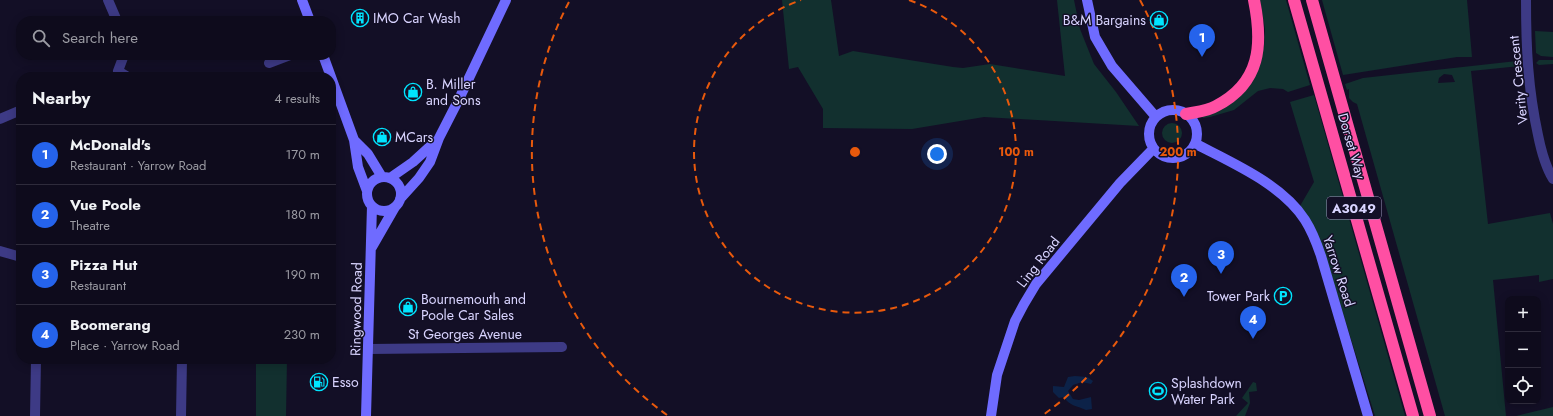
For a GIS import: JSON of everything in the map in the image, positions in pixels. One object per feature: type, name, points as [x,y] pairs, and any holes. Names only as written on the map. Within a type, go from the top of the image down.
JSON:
[{"type":"highway","points":[[1186,114],[1215,107],[1232,96],[1244,84],[1252,71],[1258,55],[1259,38],[1258,18],[1254,0]]},
{"type":"highway","name":"Dorset Way","points":[[1294,0],[1413,416]]},
{"type":"highway","name":"Dorset Way","points":[[1312,0],[1430,416]]},
{"type":"street","points":[[108,0],[115,16]]},
{"type":"street","points":[[302,0],[308,16]]},
{"type":"street","points":[[367,191],[373,182],[386,178],[413,162],[439,138],[506,0]]},
{"type":"street","points":[[1087,0],[1095,37],[1112,66],[1156,117]]},
{"type":"street","name":"Verity Crescent","points":[[1526,0],[1526,56],[1530,92],[1542,152],[1553,179]]},
{"type":"street","points":[[116,72],[122,60]]},
{"type":"street","points":[[269,63],[277,60]]},
{"type":"street","points":[[325,60],[329,72]]},
{"type":"street","points":[[336,91],[354,140],[358,167],[369,201],[372,206],[386,211],[397,203],[400,189],[398,184],[386,178],[368,154],[354,140]]},
{"type":"street","points":[[1172,110],[1180,111],[1186,114],[1196,124],[1196,144],[1191,151],[1182,157],[1174,159],[1165,158],[1159,155],[1153,149],[1148,136],[1149,128],[1156,117],[1166,111],[1172,110]]},
{"type":"street","points":[[0,119],[16,112]]},
{"type":"street","name":"Ringwood Road","points":[[371,250],[397,203],[419,178],[430,162],[439,138]]},
{"type":"street","name":"Yarrow Road","points":[[1196,144],[1270,184],[1289,201],[1305,219],[1321,256],[1368,416]]},
{"type":"street","name":"Ling Road","points":[[991,416],[998,375],[1015,321],[1036,284],[1120,183],[1153,149]]},
{"type":"street","name":"Ringwood Road","points":[[366,416],[372,206]]},
{"type":"street","points":[[0,252],[16,256]]},
{"type":"street","name":"St Georges Avenue","points":[[369,349],[562,347]]},
{"type":"street","points":[[34,416],[36,364]]},
{"type":"street","points":[[181,416],[182,364]]},
{"type":"green space","points":[[782,0],[831,0],[839,56],[853,51],[953,67],[963,68],[990,64],[1065,76],[1057,0],[1074,0],[1080,29],[1094,64],[1116,92],[1139,126],[984,117],[912,129],[823,128],[823,109],[798,67],[789,69]]},
{"type":"green space","points":[[1260,0],[1286,0],[1310,85],[1288,92],[1283,89],[1270,88],[1258,91],[1234,110],[1203,118],[1201,116],[1230,103],[1264,47],[1265,29]]},
{"type":"green space","points":[[1322,0],[1467,0],[1472,57],[1457,57],[1343,75]]},
{"type":"green space","points":[[1535,31],[1553,32],[1553,57],[1541,56],[1536,53]]},
{"type":"green space","points":[[1539,60],[1553,60],[1553,64],[1539,65],[1536,63]]},
{"type":"green space","points":[[1517,61],[1520,66],[1471,71],[1488,224],[1550,213],[1553,224],[1553,279],[1539,282],[1539,275],[1493,280],[1506,416],[1445,416],[1357,104],[1349,98],[1349,89],[1347,90],[1345,84],[1363,78]],"holes":[[[1444,74],[1452,75],[1455,82],[1438,83],[1439,78]]]},
{"type":"green space","points":[[1314,95],[1405,416],[1375,416],[1322,246],[1300,206],[1314,182],[1290,102]]},
{"type":"green space","points":[[1172,123],[1179,126],[1182,133],[1179,140],[1172,143],[1165,140],[1162,133],[1165,126]]},
{"type":"green space","points":[[256,364],[287,364],[286,416],[256,416]]},
{"type":"green space","points":[[1253,382],[1256,383],[1257,391],[1249,392],[1250,403],[1245,416],[1236,416],[1248,403],[1242,398]]},
{"type":"green space","points":[[1553,407],[1553,416],[1516,416]]},
{"type":"water","points":[[1068,377],[1087,377],[1093,381],[1091,384],[1082,382],[1073,385],[1068,391],[1073,399],[1079,400],[1091,397],[1092,409],[1086,410],[1074,405],[1068,402],[1064,397],[1059,398],[1053,392],[1053,386],[1064,387]]},
{"type":"place","name":"IMO Car Wash","points":[[360,18]]},
{"type":"place","name":"B&M Bargains","points":[[1159,20]]},
{"type":"place","name":"McDonald's","points":[[1202,57]]},
{"type":"place","name":"B. Miller and Sons","points":[[413,92]]},
{"type":"place","name":"MCars","points":[[382,137]]},
{"type":"place","name":"Pizza Hut","points":[[1221,274]]},
{"type":"place","name":"Tower Park","points":[[1283,296]]},
{"type":"place","name":"Vue Poole","points":[[1184,297]]},
{"type":"place","name":"Bournemouth and Poole Car Sales","points":[[408,307]]},
{"type":"place","name":"Boomerang","points":[[1253,339]]},
{"type":"place","name":"Esso","points":[[319,382]]},
{"type":"place","name":"Splashdown Water Park","points":[[1158,391]]}]
